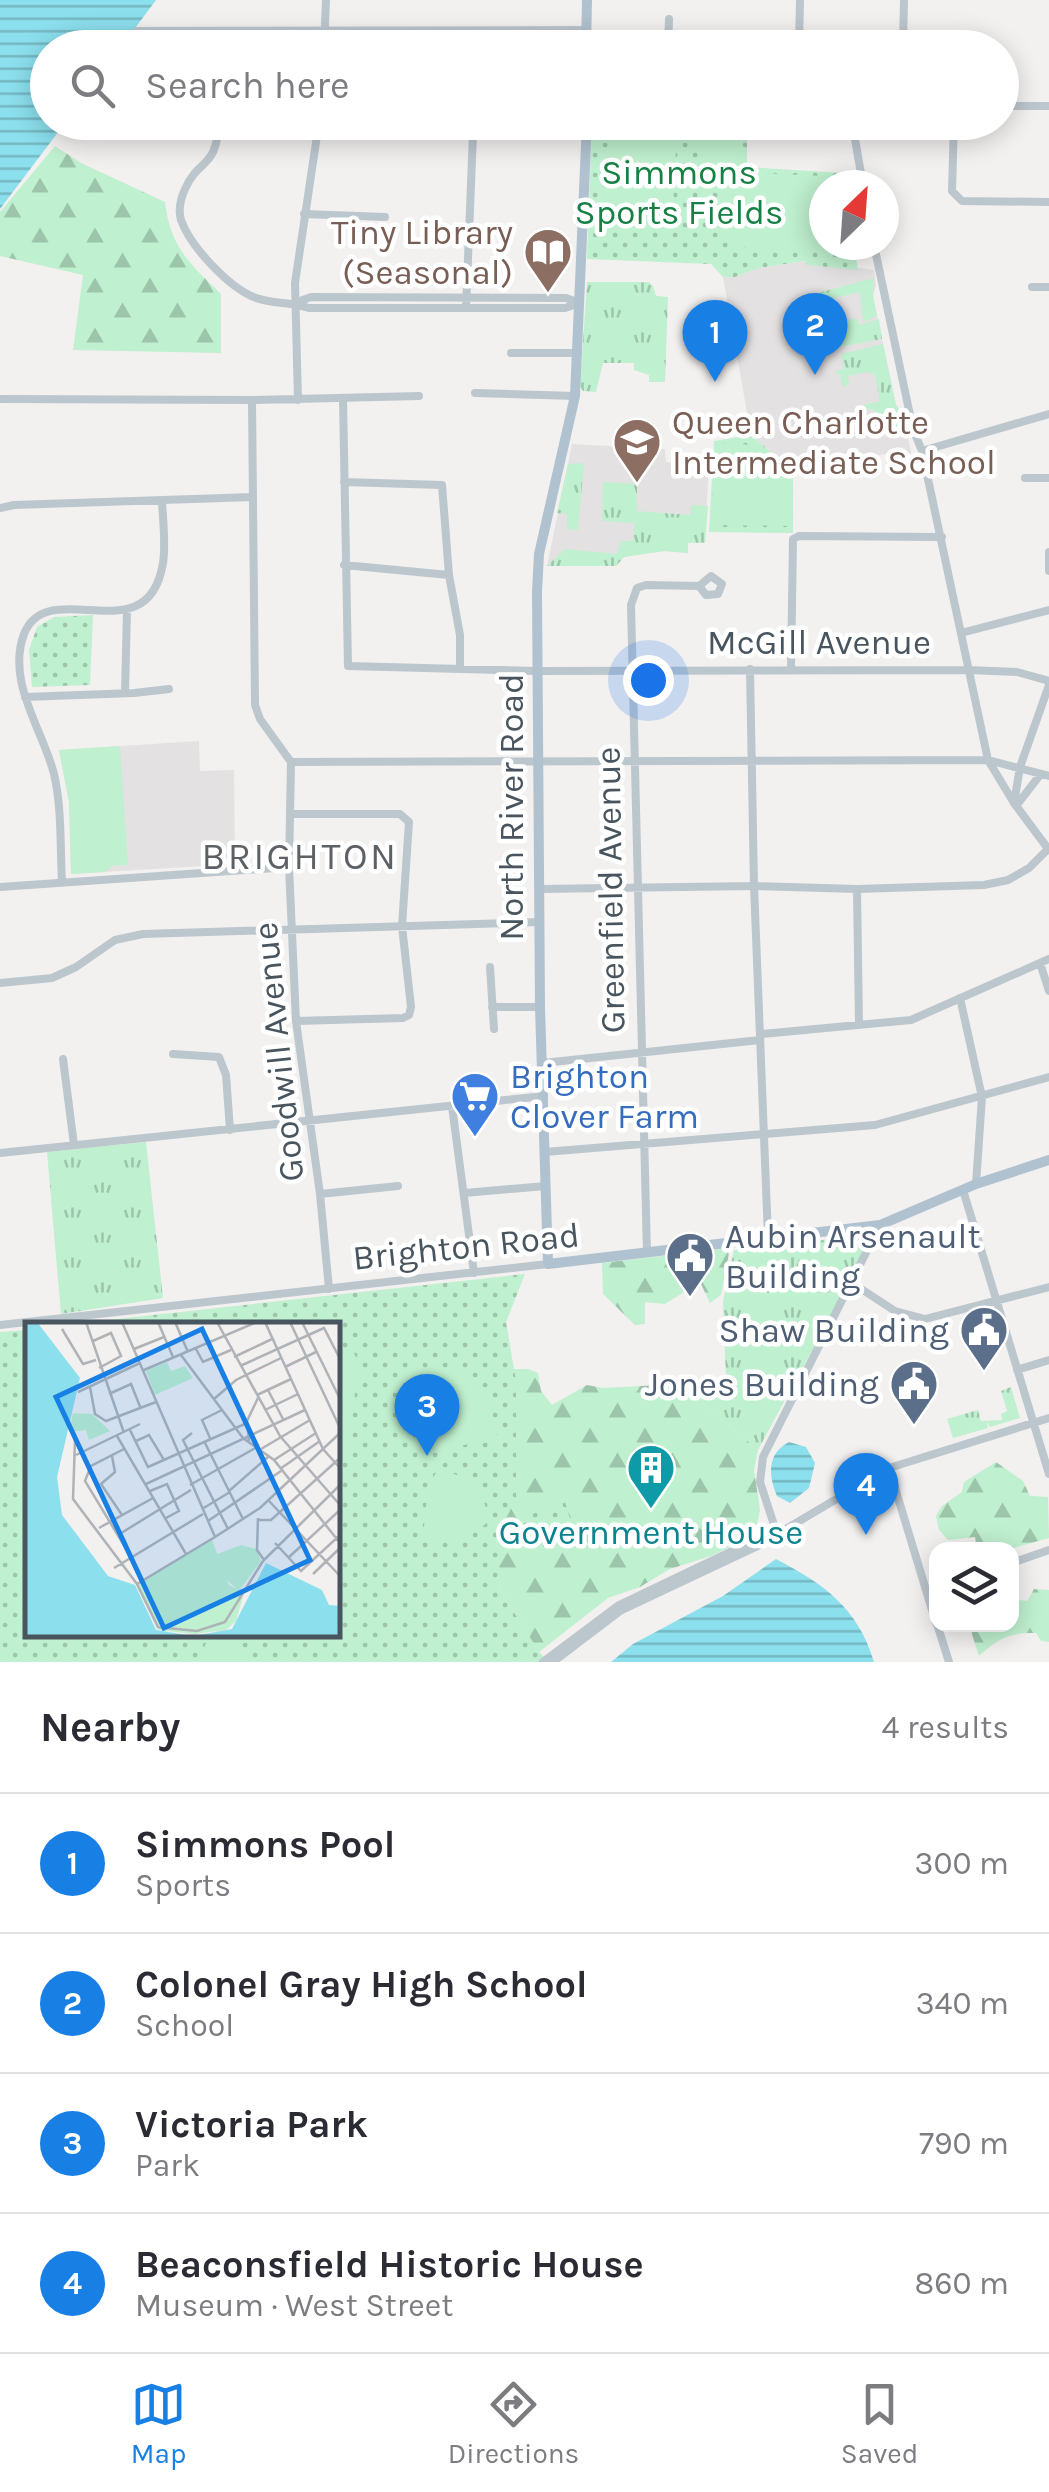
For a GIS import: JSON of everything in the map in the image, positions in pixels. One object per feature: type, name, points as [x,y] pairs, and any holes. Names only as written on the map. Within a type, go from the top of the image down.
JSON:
[{"type":"main road","points":[[586,30],[587,0]]},
{"type":"main road","name":"North River Road","points":[[548,1264],[538,889],[539,554],[575,396],[586,140]]},
{"type":"main road","name":"Brighton Road","points":[[548,1264],[880,1225],[976,1184],[1049,1160]]},
{"type":"street","points":[[324,30],[326,0]]},
{"type":"street","points":[[799,30],[800,0]]},
{"type":"street","points":[[903,30],[904,0]]},
{"type":"street","points":[[669,19],[669,30]]},
{"type":"street","points":[[1019,106],[1049,106]]},
{"type":"street","points":[[218,140],[211,160],[190,180],[183,193],[182,220],[206,258],[244,292],[258,299],[309,308],[566,308],[580,303]]},
{"type":"street","points":[[298,400],[294,303],[317,140]]},
{"type":"street","points":[[466,308],[474,140]]},
{"type":"street","points":[[855,140],[860,170]]},
{"type":"street","points":[[953,140],[952,191],[962,202],[1049,202]]},
{"type":"street","points":[[304,214],[385,216]]},
{"type":"street","points":[[538,889],[984,885],[1008,880],[1029,868],[1048,849],[988,760],[942,537],[922,450],[913,429],[877,260]]},
{"type":"street","points":[[1032,287],[1049,287]]},
{"type":"street","points":[[294,303],[310,297],[566,298],[580,303]]},
{"type":"street","points":[[511,352],[578,353]]},
{"type":"street","points":[[475,393],[575,396]]},
{"type":"street","points":[[0,399],[298,400],[419,396]]},
{"type":"street","points":[[343,398],[344,565],[449,575]]},
{"type":"street","points":[[252,400],[255,705],[260,719],[291,762],[988,760],[1045,776],[1015,804]]},
{"type":"street","points":[[922,450],[1049,414]]},
{"type":"street","points":[[1025,478],[1049,478]]},
{"type":"street","points":[[344,482],[442,485],[460,668]]},
{"type":"street","points":[[0,508],[254,497]]},
{"type":"street","points":[[62,882],[54,774],[26,697],[20,650],[25,631],[37,616],[63,610],[127,610],[141,606],[164,562],[162,502]]},
{"type":"street","points":[[791,669],[794,540],[800,536],[942,537]]},
{"type":"street","points":[[1049,552],[1049,572]]},
{"type":"street","name":"McGill Avenue","points":[[344,565],[348,666],[538,671],[968,670],[1017,672],[1049,683]]},
{"type":"street","name":"Greenfield Avenue","points":[[647,1253],[631,605],[637,588],[646,585],[699,586]]},
{"type":"street","points":[[126,693],[127,610]]},
{"type":"street","points":[[961,634],[1049,610]]},
{"type":"street","points":[[750,670],[768,1237]]},
{"type":"street","points":[[1015,804],[1020,767],[1049,683]]},
{"type":"street","points":[[26,697],[168,689]]},
{"type":"street","name":"Goodwill Avenue","points":[[291,762],[289,868],[296,1021],[329,1289]]},
{"type":"street","points":[[291,814],[400,814],[409,822],[402,926],[411,1007],[408,1015],[296,1021]]},
{"type":"street","points":[[0,887],[289,868]]},
{"type":"street","points":[[857,889],[859,1025]]},
{"type":"street","points":[[0,982],[52,978],[115,940],[143,934],[540,922]]},
{"type":"street","points":[[543,1064],[911,1020],[1045,961],[1049,990]]},
{"type":"street","points":[[490,967],[494,1028]]},
{"type":"street","points":[[960,998],[982,1097],[976,1184]]},
{"type":"street","points":[[492,1008],[540,1007]]},
{"type":"street","points":[[174,1054],[219,1057],[226,1075],[230,1130]]},
{"type":"street","points":[[63,1059],[74,1145]]},
{"type":"street","points":[[545,1152],[764,1136],[898,1121],[1049,1077]]},
{"type":"street","points":[[0,1154],[544,1096]]},
{"type":"street","points":[[452,1106],[474,1272]]},
{"type":"street","points":[[320,1194],[398,1186]]},
{"type":"street","points":[[464,1193],[546,1186]]},
{"type":"street","points":[[962,1190],[1049,1474]]},
{"type":"street","points":[[773,1536],[760,1482],[762,1457],[880,1225]]},
{"type":"street","name":"Brighton Road","points":[[36,1322],[548,1264]]},
{"type":"street","points":[[852,1283],[895,1310],[926,1319],[1049,1286]]},
{"type":"street","name":"Brighton Road","points":[[0,1326],[25,1323]]},
{"type":"street","points":[[1017,1370],[1049,1360]]},
{"type":"street","points":[[553,1662],[620,1611],[760,1545],[889,1468],[1049,1418]]},
{"type":"street","points":[[889,1468],[929,1599]]},
{"type":"street","points":[[543,1662],[619,1604],[757,1539],[773,1536]]},
{"type":"street","points":[[1019,1561],[1049,1550]]},
{"type":"street","points":[[940,1632],[949,1662]]},
{"type":"shaded area","points":[[805,261],[874,270],[873,296],[896,405],[904,416],[911,453],[896,452],[793,471],[751,435],[723,277]]},
{"type":"shaded area","name":"Queen Charlotte Intermediate School","points":[[572,444],[665,449],[666,462],[709,464],[705,543],[688,543],[688,553],[664,551],[624,557],[616,566],[547,566]]},
{"type":"shaded area","points":[[199,741],[200,771],[234,770],[235,864],[71,874],[69,802],[59,750]]},
{"type":"green space","name":"Simmons Sports Fields","points":[[591,140],[747,140],[747,167],[809,171],[809,260],[856,260],[858,270],[808,265],[804,261],[723,277],[711,264],[587,259]]},
{"type":"green space","points":[[612,140],[676,140],[672,230],[609,227]]},
{"type":"green space","points":[[702,140],[738,140],[737,164],[701,163]]},
{"type":"green space","points":[[55,146],[81,163],[165,202],[177,243],[191,264],[221,294],[221,353],[73,350],[83,275],[0,256],[0,212]]},
{"type":"green space","points":[[734,172],[809,175],[809,250],[730,246]]},
{"type":"green space","points":[[874,278],[877,316],[863,322],[860,292],[809,304],[807,296]]},
{"type":"green space","points":[[587,282],[649,282],[656,296],[668,297],[665,382],[649,382],[649,375],[634,370],[634,363],[603,363],[596,392],[583,391],[580,386]]},
{"type":"green space","points":[[835,312],[837,322],[857,318],[859,325],[879,319],[882,339],[840,347],[829,313]]},
{"type":"green space","points":[[883,344],[896,405],[907,430],[895,429],[889,418],[877,415],[873,409],[859,410],[859,406],[880,401],[875,375],[866,372],[848,376],[849,384],[843,388],[840,373],[835,371],[844,369],[841,354]]},
{"type":"green space","points":[[751,435],[793,471],[793,533],[709,532],[714,441]]},
{"type":"green space","points":[[733,442],[766,452],[784,469],[790,493],[791,526],[716,525],[711,518],[718,444]]},
{"type":"green space","points":[[584,463],[578,530],[567,529],[567,514],[557,513],[568,464]]},
{"type":"green space","points":[[603,482],[637,484],[637,511],[690,515],[691,505],[708,506],[705,543],[688,543],[688,553],[664,551],[624,557],[616,566],[547,566],[565,549],[617,554],[621,541],[633,541],[635,520],[602,521]]},
{"type":"green space","points":[[93,615],[90,685],[32,687],[29,650],[37,627],[54,617]]},
{"type":"green space","points":[[120,746],[128,865],[112,866],[105,872],[71,874],[69,802],[59,750]]},
{"type":"green space","points":[[146,1142],[163,1298],[61,1314],[47,1152]]},
{"type":"green space","points":[[859,1236],[868,1247],[758,1450],[679,1384],[679,1377],[726,1379],[723,1301],[734,1250]]},
{"type":"green space","points":[[730,1248],[721,1295],[710,1303],[700,1282],[665,1304],[645,1302],[645,1324],[635,1325],[603,1294],[602,1263]]},
{"type":"green space","points":[[525,1274],[506,1322],[516,1381],[516,1498],[497,1537],[501,1592],[549,1662],[0,1662],[0,1332],[25,1330],[25,1637],[340,1637],[340,1322],[89,1322]]},
{"type":"green space","points":[[340,1350],[354,1353],[359,1364],[346,1460],[340,1462]]},
{"type":"green space","points":[[514,1369],[538,1373],[541,1391],[552,1405],[587,1385],[603,1388],[679,1384],[758,1450],[754,1470],[760,1510],[755,1535],[608,1598],[539,1652],[501,1592],[497,1526],[516,1413]]},
{"type":"green space","points":[[440,1370],[468,1377],[484,1390],[498,1438],[420,1454],[402,1374]]},
{"type":"green space","points":[[1011,1387],[1020,1418],[990,1427],[987,1422],[988,1428],[953,1438],[947,1419],[978,1410],[981,1421],[1002,1420],[1001,1414],[1007,1411],[1001,1391]]},
{"type":"green space","points":[[996,1462],[1023,1481],[1030,1496],[1048,1497],[1049,1538],[1019,1546],[1019,1542],[976,1542],[975,1537],[948,1540],[939,1530],[936,1516],[942,1506],[962,1492],[964,1482]]},
{"type":"green space","points":[[438,1470],[467,1480],[480,1493],[488,1522],[469,1537],[423,1537],[428,1485]]},
{"type":"green space","points":[[565,1502],[576,1538],[531,1552],[522,1518]]},
{"type":"green space","points":[[1034,1589],[1049,1590],[1049,1642],[1041,1641],[1036,1633],[1011,1635],[979,1656],[971,1632],[1019,1632],[1019,1600],[1027,1601]]},
{"type":"green space","points":[[209,1637],[254,1652],[249,1662],[197,1662]]},
{"type":"water","points":[[0,0],[156,0],[134,30],[30,30],[30,140],[52,140],[0,209]]},
{"type":"water","points":[[789,1442],[806,1447],[815,1463],[809,1488],[790,1503],[777,1496],[771,1473],[777,1452]]},
{"type":"water","points":[[776,1559],[824,1588],[849,1612],[874,1662],[611,1662],[633,1644],[723,1596]]},
{"type":"place","name":"Tiny Library (Seasonal)","points":[[548,294]]},
{"type":"place","name":"Colonel Gray High School","points":[[815,375]]},
{"type":"place","name":"Simmons Pool","points":[[715,382]]},
{"type":"place","name":"Queen Charlotte Intermediate School","points":[[637,484]]},
{"type":"place","name":"Brighton Clover Farm","points":[[475,1138]]},
{"type":"place","name":"Aubin Arsenault Building","points":[[690,1298]]},
{"type":"place","name":"Shaw Building","points":[[984,1372]]},
{"type":"place","name":"Jones Building","points":[[914,1426]]},
{"type":"place","name":"Victoria Park","points":[[427,1456]]},
{"type":"place","name":"Government House","points":[[651,1510]]},
{"type":"place","name":"Beaconsfield Historic House","points":[[866,1535]]},
{"type":"district","name":"BRIGHTON","points":[[300,856]]}]
